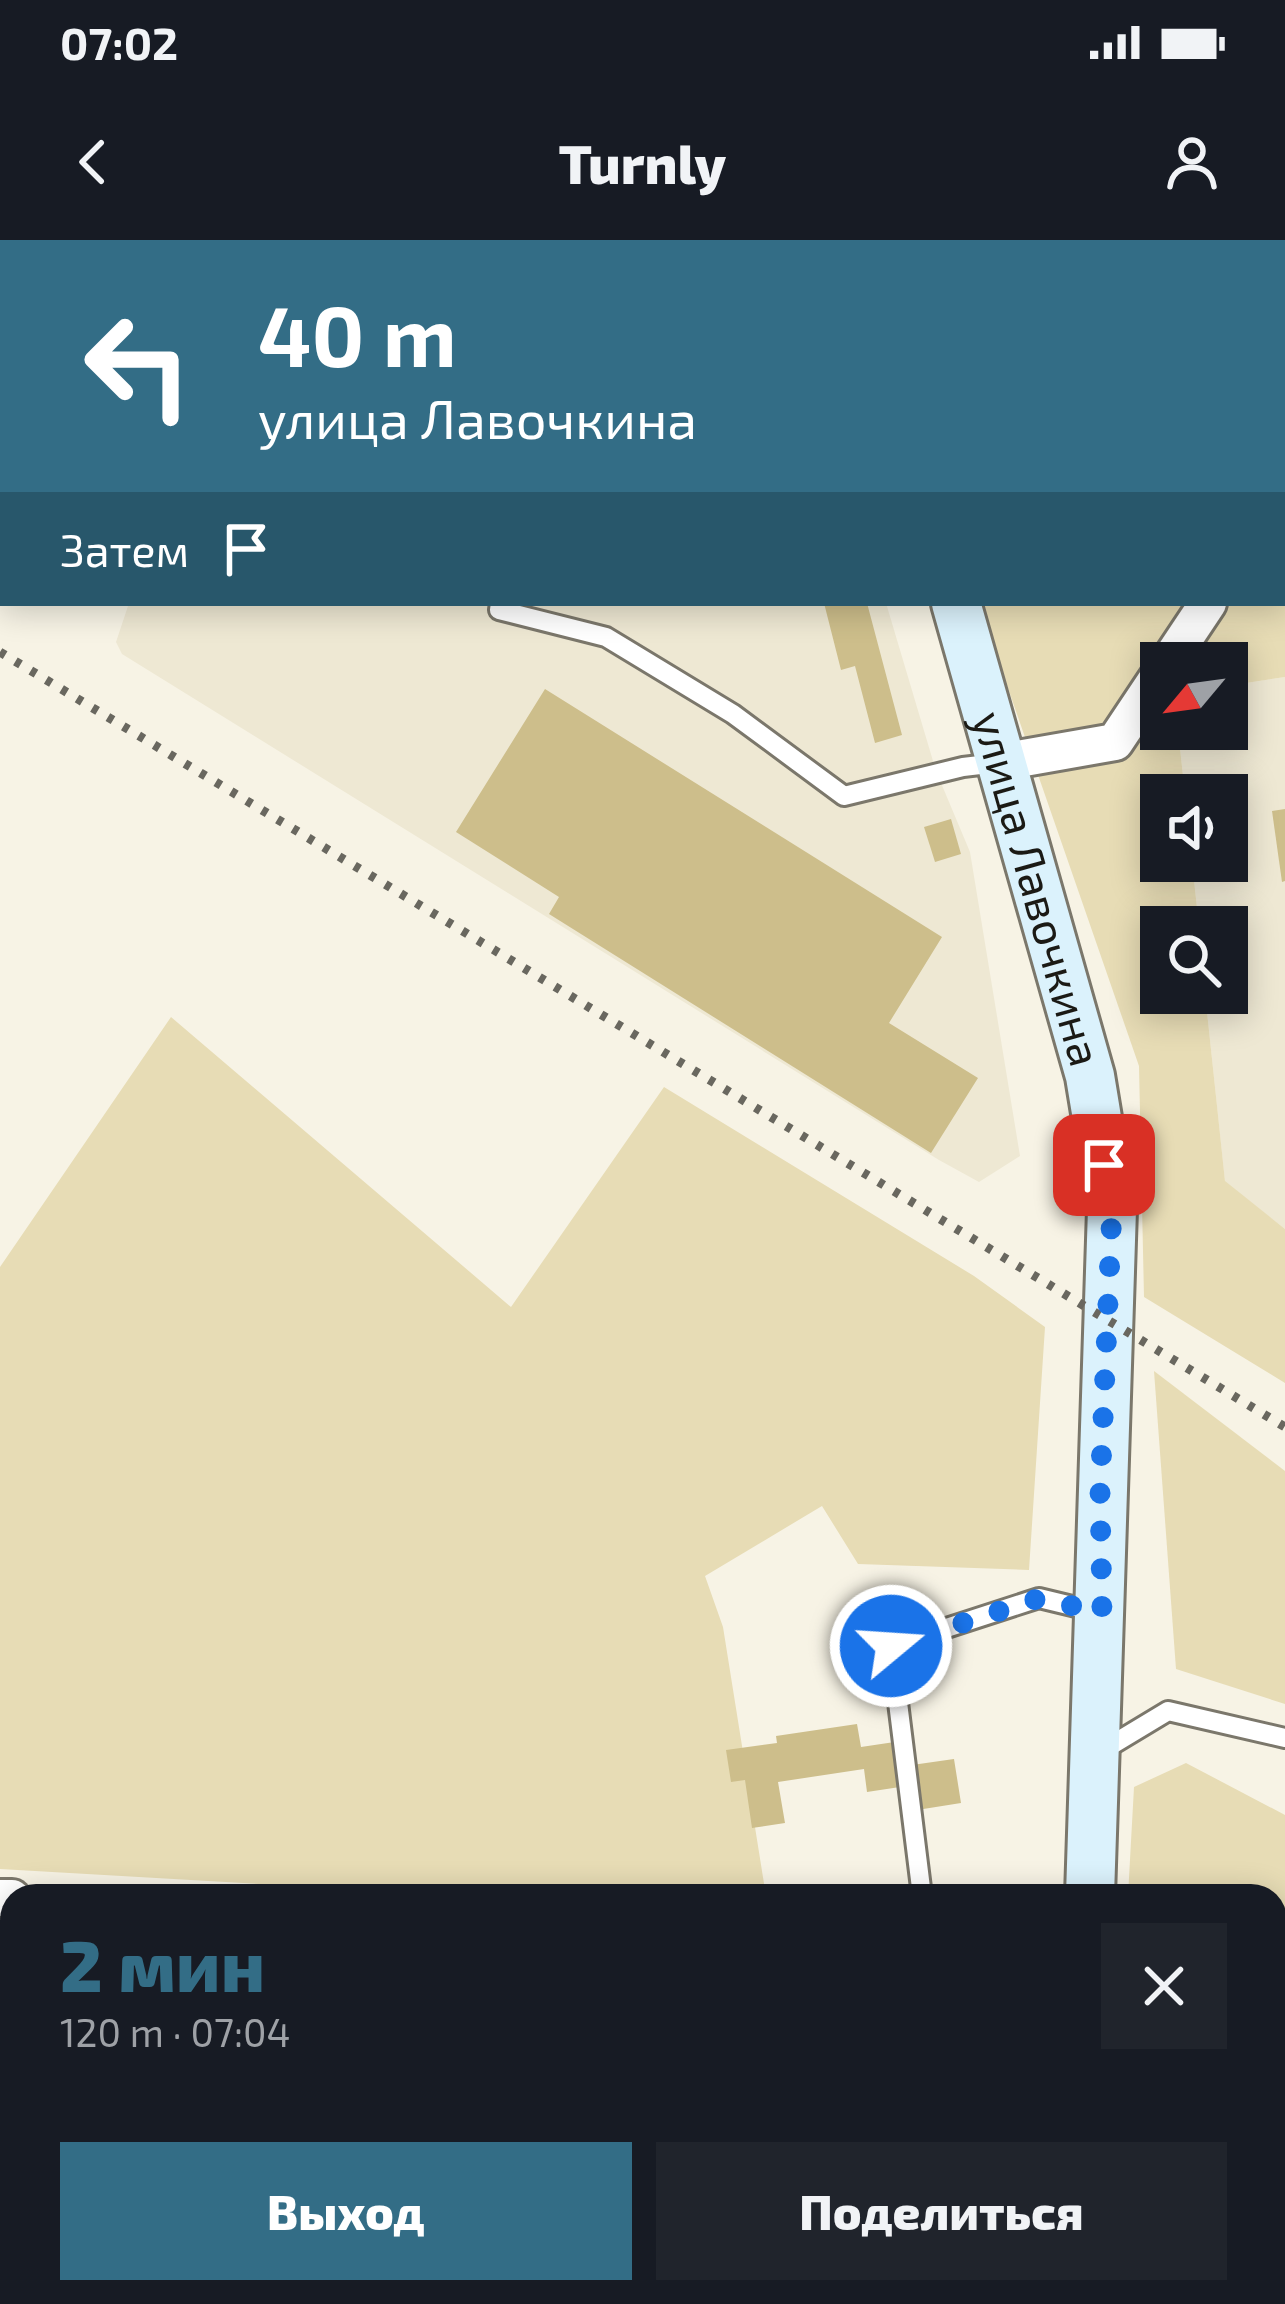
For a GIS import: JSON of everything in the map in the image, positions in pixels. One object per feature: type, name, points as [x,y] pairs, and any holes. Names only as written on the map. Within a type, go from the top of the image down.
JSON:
[{"type":"main road","name":"улица Лавочкина","points":[[957,606],[1090,1076],[1112,1209],[1091,1884]]},
{"type":"street","points":[[1182,642],[1206,606]]},
{"type":"street","points":[[1001,763],[1115,742],[1140,704]]},
{"type":"lane","points":[[500,606],[499,610],[606,637],[733,714],[844,796],[963,767],[1001,763]]},
{"type":"lane","points":[[921,1884],[891,1646],[1040,1598],[1102,1613]]},
{"type":"lane","points":[[1096,1754],[1168,1711],[1285,1738]]},
{"type":"shaded area","points":[[128,606],[887,606],[936,771],[970,852],[1020,1156],[979,1182],[939,1160],[122,654],[116,642]]},
{"type":"shaded area","points":[[985,606],[1285,606],[1285,677],[1248,683],[1248,642],[1140,642],[1140,750],[1180,750],[1183,774],[1140,774],[1140,882],[1194,882],[1197,906],[1140,906],[1140,1014],[1207,1014],[1225,1181],[1285,1229],[1285,1383],[1144,1297],[1139,1066],[993,645]]},
{"type":"shaded area","points":[[1285,677],[1285,1229],[1225,1182],[1207,1014],[1248,1014],[1248,906],[1197,906],[1194,882],[1248,882],[1248,774],[1183,774],[1180,750],[1248,750],[1248,683]]},
{"type":"shaded area","points":[[171,1017],[511,1307],[664,1087],[974,1276],[1045,1327],[1029,1570],[858,1564],[822,1506],[705,1576],[723,1627],[764,1884],[259,1884],[0,1869],[0,1267]]},
{"type":"shaded area","points":[[1154,1371],[1285,1471],[1285,1704],[1176,1669]]},
{"type":"shaded area","points":[[1186,1763],[1285,1815],[1285,1884],[1129,1884],[1134,1787]]},
{"type":"building","points":[[825,606],[868,606],[902,735],[875,743],[855,666],[841,670]]},
{"type":"building","points":[[545,689],[942,937],[889,1023],[978,1078],[931,1153],[549,914],[559,897],[456,832]]},
{"type":"building","points":[[1285,809],[1285,881],[1282,882],[1272,811]]},
{"type":"building","points":[[951,819],[961,854],[935,862],[924,827]]},
{"type":"building","points":[[857,1724],[861,1747],[908,1740],[912,1765],[954,1759],[961,1803],[917,1810],[913,1785],[867,1792],[864,1769],[778,1782],[785,1823],[752,1828],[745,1780],[731,1782],[726,1750],[777,1743],[776,1736]]},
{"type":"railway","points":[[0,652],[1285,1427]]},
{"type":"route","points":[[891,1646],[1040,1598],[1102,1613],[1100,1490],[1112,1209],[1104,1165]]}]
